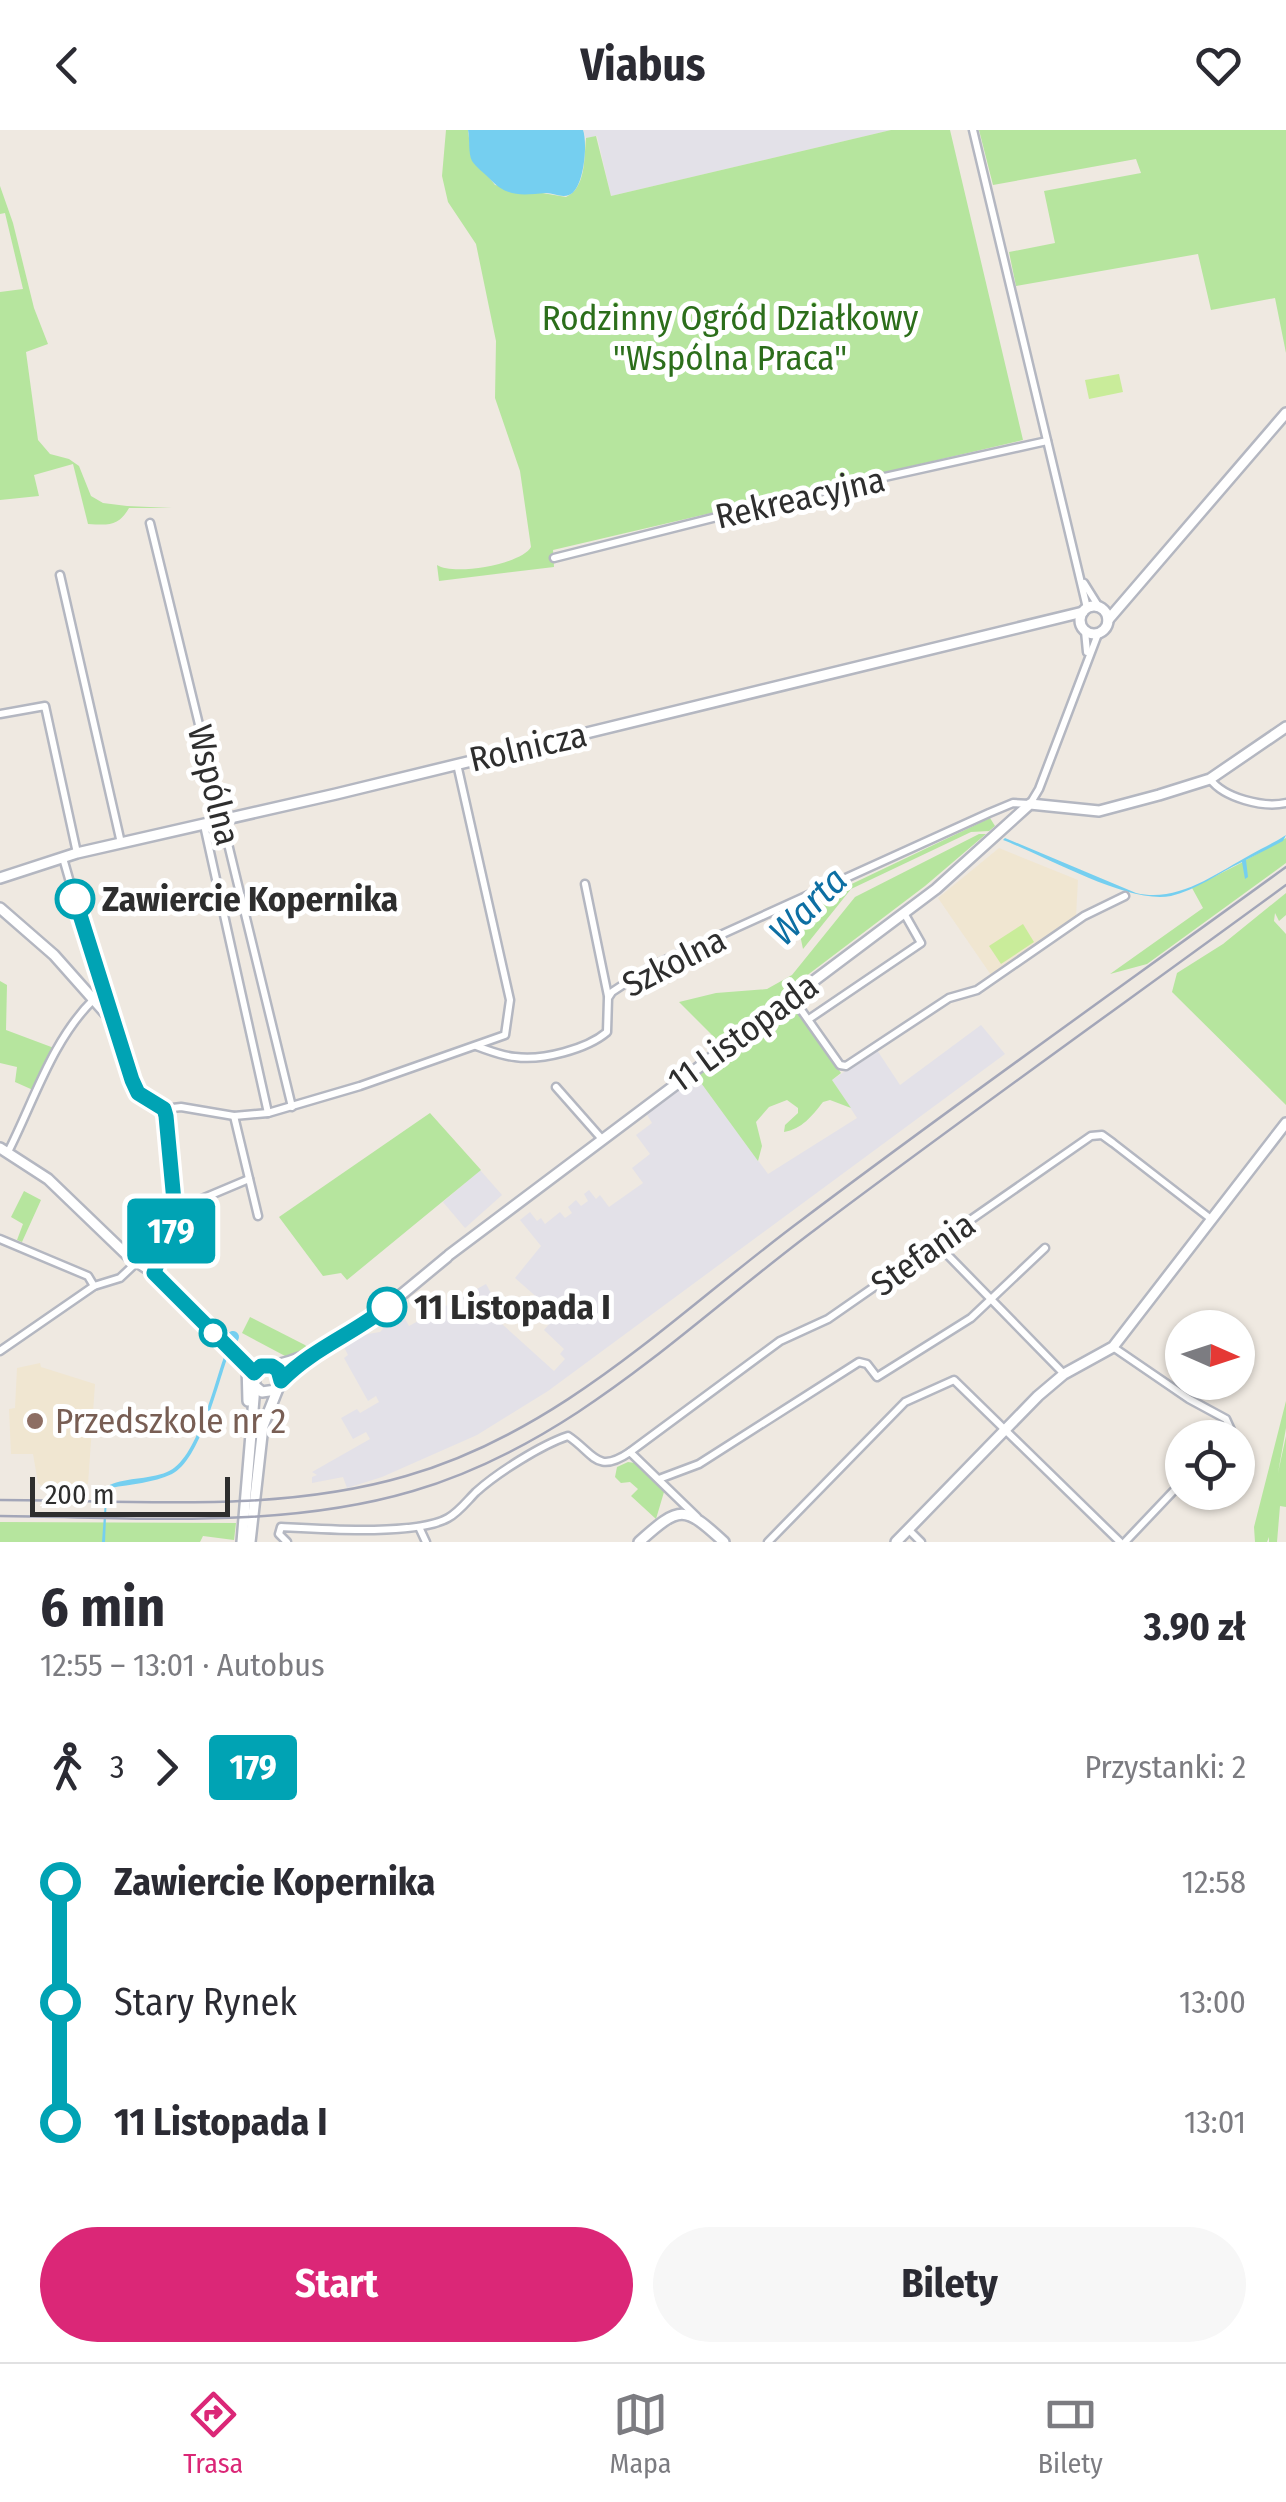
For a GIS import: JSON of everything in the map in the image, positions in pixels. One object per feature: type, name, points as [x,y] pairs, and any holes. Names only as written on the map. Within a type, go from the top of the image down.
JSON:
[{"type":"street","points":[[973,130],[1080,576],[1087,658]]},
{"type":"street","points":[[1286,413],[1098,634],[1030,804],[1099,811],[1210,779],[1286,728]]},
{"type":"street","name":"Rekreacyjna","points":[[554,558],[808,494],[1047,441]]},
{"type":"street","name":"Wspólna","points":[[150,523],[292,1106]]},
{"type":"street","points":[[60,575],[121,843]]},
{"type":"street","points":[[1080,576],[1108,620]]},
{"type":"street","points":[[1084,618],[1126,598]]},
{"type":"street","points":[[1084,618],[1098,634]]},
{"type":"street","name":"Rolnicza","points":[[0,878],[77,853],[1056,619],[1084,618]]},
{"type":"street","points":[[0,714],[45,706],[77,853]]},
{"type":"street","points":[[63,858],[109,1017],[135,1088],[164,1109],[181,1107],[234,1116],[268,1113],[505,1035],[510,1000],[456,764]]},
{"type":"street","points":[[1210,779],[1224,793],[1271,805],[1286,803]]},
{"type":"street","name":"Szkolna","points":[[476,1046],[530,1058],[586,1045],[608,1032],[608,998],[612,992],[650,967],[1000,808],[1015,802],[1030,804]]},
{"type":"street","name":"11 Listopada","points":[[278,1386],[310,1355],[361,1326],[601,1138],[904,913],[1030,804]]},
{"type":"street","points":[[1000,808],[1005,828]]},
{"type":"street","points":[[204,825],[268,1113]]},
{"type":"street","points":[[584,884],[608,998]]},
{"type":"street","points":[[792,997],[840,1065],[846,1066],[948,998],[977,990],[1084,916],[1124,896]]},
{"type":"street","points":[[0,908],[29,930],[109,1017]]},
{"type":"street","points":[[809,1019],[921,942],[904,913]]},
{"type":"street","points":[[94,999],[72,1022],[4,1150],[56,1186],[103,1234],[154,1273],[254,1373],[250,1422]]},
{"type":"street","points":[[556,1087],[601,1138]]},
{"type":"street","points":[[154,1273],[172,1228],[176,1204],[164,1109]]},
{"type":"street","points":[[234,1116],[258,1216]]},
{"type":"street","points":[[896,1542],[1064,1374],[1113,1347],[1286,1122]]},
{"type":"street","name":"Stefania","points":[[630,1452],[780,1341],[828,1319],[1088,1138],[1098,1135],[1113,1143],[1212,1219]]},
{"type":"street","points":[[176,1204],[192,1203],[249,1179]]},
{"type":"street","points":[[0,1238],[88,1276],[94,1286]]},
{"type":"street","points":[[938,1245],[1064,1374]]},
{"type":"street","points":[[659,1479],[699,1464],[859,1362],[867,1364],[877,1377],[960,1326],[992,1301],[1045,1248]]},
{"type":"street","points":[[0,1352],[94,1286],[118,1280],[136,1262]]},
{"type":"street","points":[[1113,1347],[1226,1420]]},
{"type":"street","name":"11 Listopada","points":[[269,1365],[310,1355]]},
{"type":"street","points":[[240,1358],[278,1370],[278,1386],[254,1453],[242,1542]]},
{"type":"street","points":[[240,1358],[254,1453],[250,1542]]},
{"type":"street","points":[[254,1373],[269,1365]]},
{"type":"street","points":[[768,1542],[904,1402],[948,1380],[956,1382],[1122,1542],[1165,1499]]},
{"type":"street","points":[[255,1386],[267,1393],[278,1386]]},
{"type":"street","points":[[284,1539],[280,1527],[419,1527],[449,1518],[499,1475],[571,1437],[601,1462],[613,1462],[630,1452],[724,1542]]},
{"type":"street","points":[[640,1542],[674,1516],[698,1518]]},
{"type":"street","points":[[419,1527],[426,1542]]},
{"type":"street","points":[[909,1530],[921,1542]]},
{"type":"shaded area","points":[[583,130],[891,130],[611,196],[597,136],[586,138]]},
{"type":"shaded area","points":[[999,848],[1078,880],[1076,916],[991,975],[938,898]]},
{"type":"shaded area","points":[[981,1025],[1005,1054],[548,1391],[477,1435],[382,1477],[347,1488],[343,1477],[312,1483],[312,1477],[317,1475],[312,1472],[370,1439],[366,1432],[353,1439],[341,1418],[379,1402],[376,1396],[368,1401],[344,1358],[348,1355],[343,1345],[357,1336],[380,1332],[400,1310],[409,1326],[486,1284],[491,1293],[481,1305],[554,1371],[565,1359],[560,1354],[564,1349],[544,1330],[557,1315],[515,1278],[541,1246],[520,1220],[530,1212],[545,1224],[560,1212],[565,1218],[572,1213],[568,1207],[576,1200],[581,1206],[588,1201],[584,1194],[589,1190],[596,1199],[600,1195],[609,1207],[643,1183],[632,1168],[650,1154],[636,1135],[652,1123],[646,1113],[696,1076],[768,1174],[857,1118],[832,1080],[877,1050],[900,1085]]},
{"type":"shaded area","points":[[480,1170],[502,1195],[465,1228],[443,1202]]},
{"type":"shaded area","points":[[40,1363],[41,1367],[95,1384],[88,1484],[42,1486],[38,1483],[33,1454],[11,1454],[9,1409],[15,1408],[17,1368]]},
{"type":"green space","name":"Rodzinny Ogród Działkowy \"Wspólna Praca\"","points":[[446,130],[468,130],[471,154],[495,185],[566,197],[581,180],[586,138],[596,136],[611,196],[891,130],[950,130],[1023,440],[553,550],[554,567],[439,581],[437,565],[458,569],[487,566],[515,559],[531,547],[520,471],[495,398],[496,341],[476,244],[448,202],[442,176]]},
{"type":"green space","points":[[979,130],[1286,130],[1286,353],[1275,298],[1211,310],[1198,254],[1016,286],[1009,252],[1055,243],[1044,191],[1141,173],[1136,159],[993,185]]},
{"type":"green space","points":[[0,186],[48,344],[26,352],[38,440],[50,454],[79,466],[91,496],[103,503],[172,508],[129,508],[112,523],[88,524],[73,464],[34,475],[39,496],[0,500],[0,292],[23,289],[5,213],[0,214]]},
{"type":"green space","points":[[1119,374],[1123,392],[1089,399],[1085,380]]},
{"type":"green space","points":[[990,818],[995,826],[989,831],[971,832],[851,889],[803,949],[795,911]]},
{"type":"green space","points":[[979,834],[986,834],[925,886],[719,1042],[679,1002],[716,993],[767,989],[792,975],[855,897]]},
{"type":"green space","points":[[1286,838],[1286,863],[1147,964],[1110,974],[1203,908],[1192,888],[1243,862],[1246,878],[1246,860]]},
{"type":"green space","points":[[1286,893],[1286,915],[1279,921],[1275,913],[1274,921],[1286,934],[1286,1105],[1172,992],[1177,973],[1223,944]]},
{"type":"green space","points":[[1023,924],[1034,942],[1001,964],[989,946]]},
{"type":"green space","points":[[0,981],[7,985],[6,1030],[54,1048],[33,1090],[15,1082],[17,1067],[0,1063]]},
{"type":"green space","points":[[792,1005],[841,1073],[832,1080],[851,1108],[830,1100],[823,1102],[801,1125],[784,1132],[798,1108],[787,1100],[769,1107],[756,1122],[762,1146],[758,1161],[696,1076]]},
{"type":"green space","points":[[430,1113],[481,1170],[347,1280],[341,1273],[323,1276],[279,1217]]},
{"type":"green space","points":[[24,1191],[41,1200],[22,1242],[17,1240],[23,1224],[11,1217]]},
{"type":"green space","points":[[250,1317],[307,1347],[287,1357],[242,1333]]},
{"type":"green space","points":[[1286,1401],[1278,1473],[1286,1436],[1286,1507],[1280,1506],[1277,1542],[1269,1542],[1269,1537],[1267,1542],[1255,1542],[1254,1527]]},
{"type":"green space","points":[[635,1463],[664,1492],[656,1519],[631,1496],[638,1489],[615,1477],[617,1467]]},
{"type":"green space","points":[[0,1522],[236,1523],[234,1540],[203,1536],[200,1542],[0,1542]]},
{"type":"water","points":[[468,130],[583,130],[585,155],[578,185],[563,196],[515,194],[502,189],[472,161]]},
{"type":"water","points":[[1286,835],[1283,841],[1246,860],[1245,879],[1242,862],[1189,890],[1154,897],[1133,893],[1087,877],[1003,840],[1136,893],[1152,895],[1196,885]]},
{"type":"water","points":[[225,1354],[228,1356],[213,1403],[191,1454],[172,1474],[111,1488],[107,1493],[102,1542],[106,1487],[160,1475],[178,1465],[196,1438]]},
{"type":"railway","points":[[0,1500],[205,1502],[307,1496],[406,1476],[463,1456],[516,1430],[615,1366],[863,1174],[1286,867]]},
{"type":"railway","points":[[0,1516],[156,1519],[312,1511],[413,1491],[471,1470],[525,1444],[626,1379],[874,1185],[1286,885]]},
{"type":"bus line","name":"179","points":[[75,899],[109,1017],[132,1080],[138,1093],[164,1109],[166,1116],[176,1204],[170,1235],[154,1273],[254,1373],[261,1366],[272,1366],[278,1370],[281,1381],[310,1355],[387,1307]]},
{"type":"place","name":"Zawiercie Kopernika","points":[[75,899]]},
{"type":"place","name":"11 Listopada I","points":[[387,1307]]},
{"type":"place","name":"Przedszkole nr 2","points":[[35,1421]]},
{"type":"water label","name":"Warta","points":[[808,906]]}]
